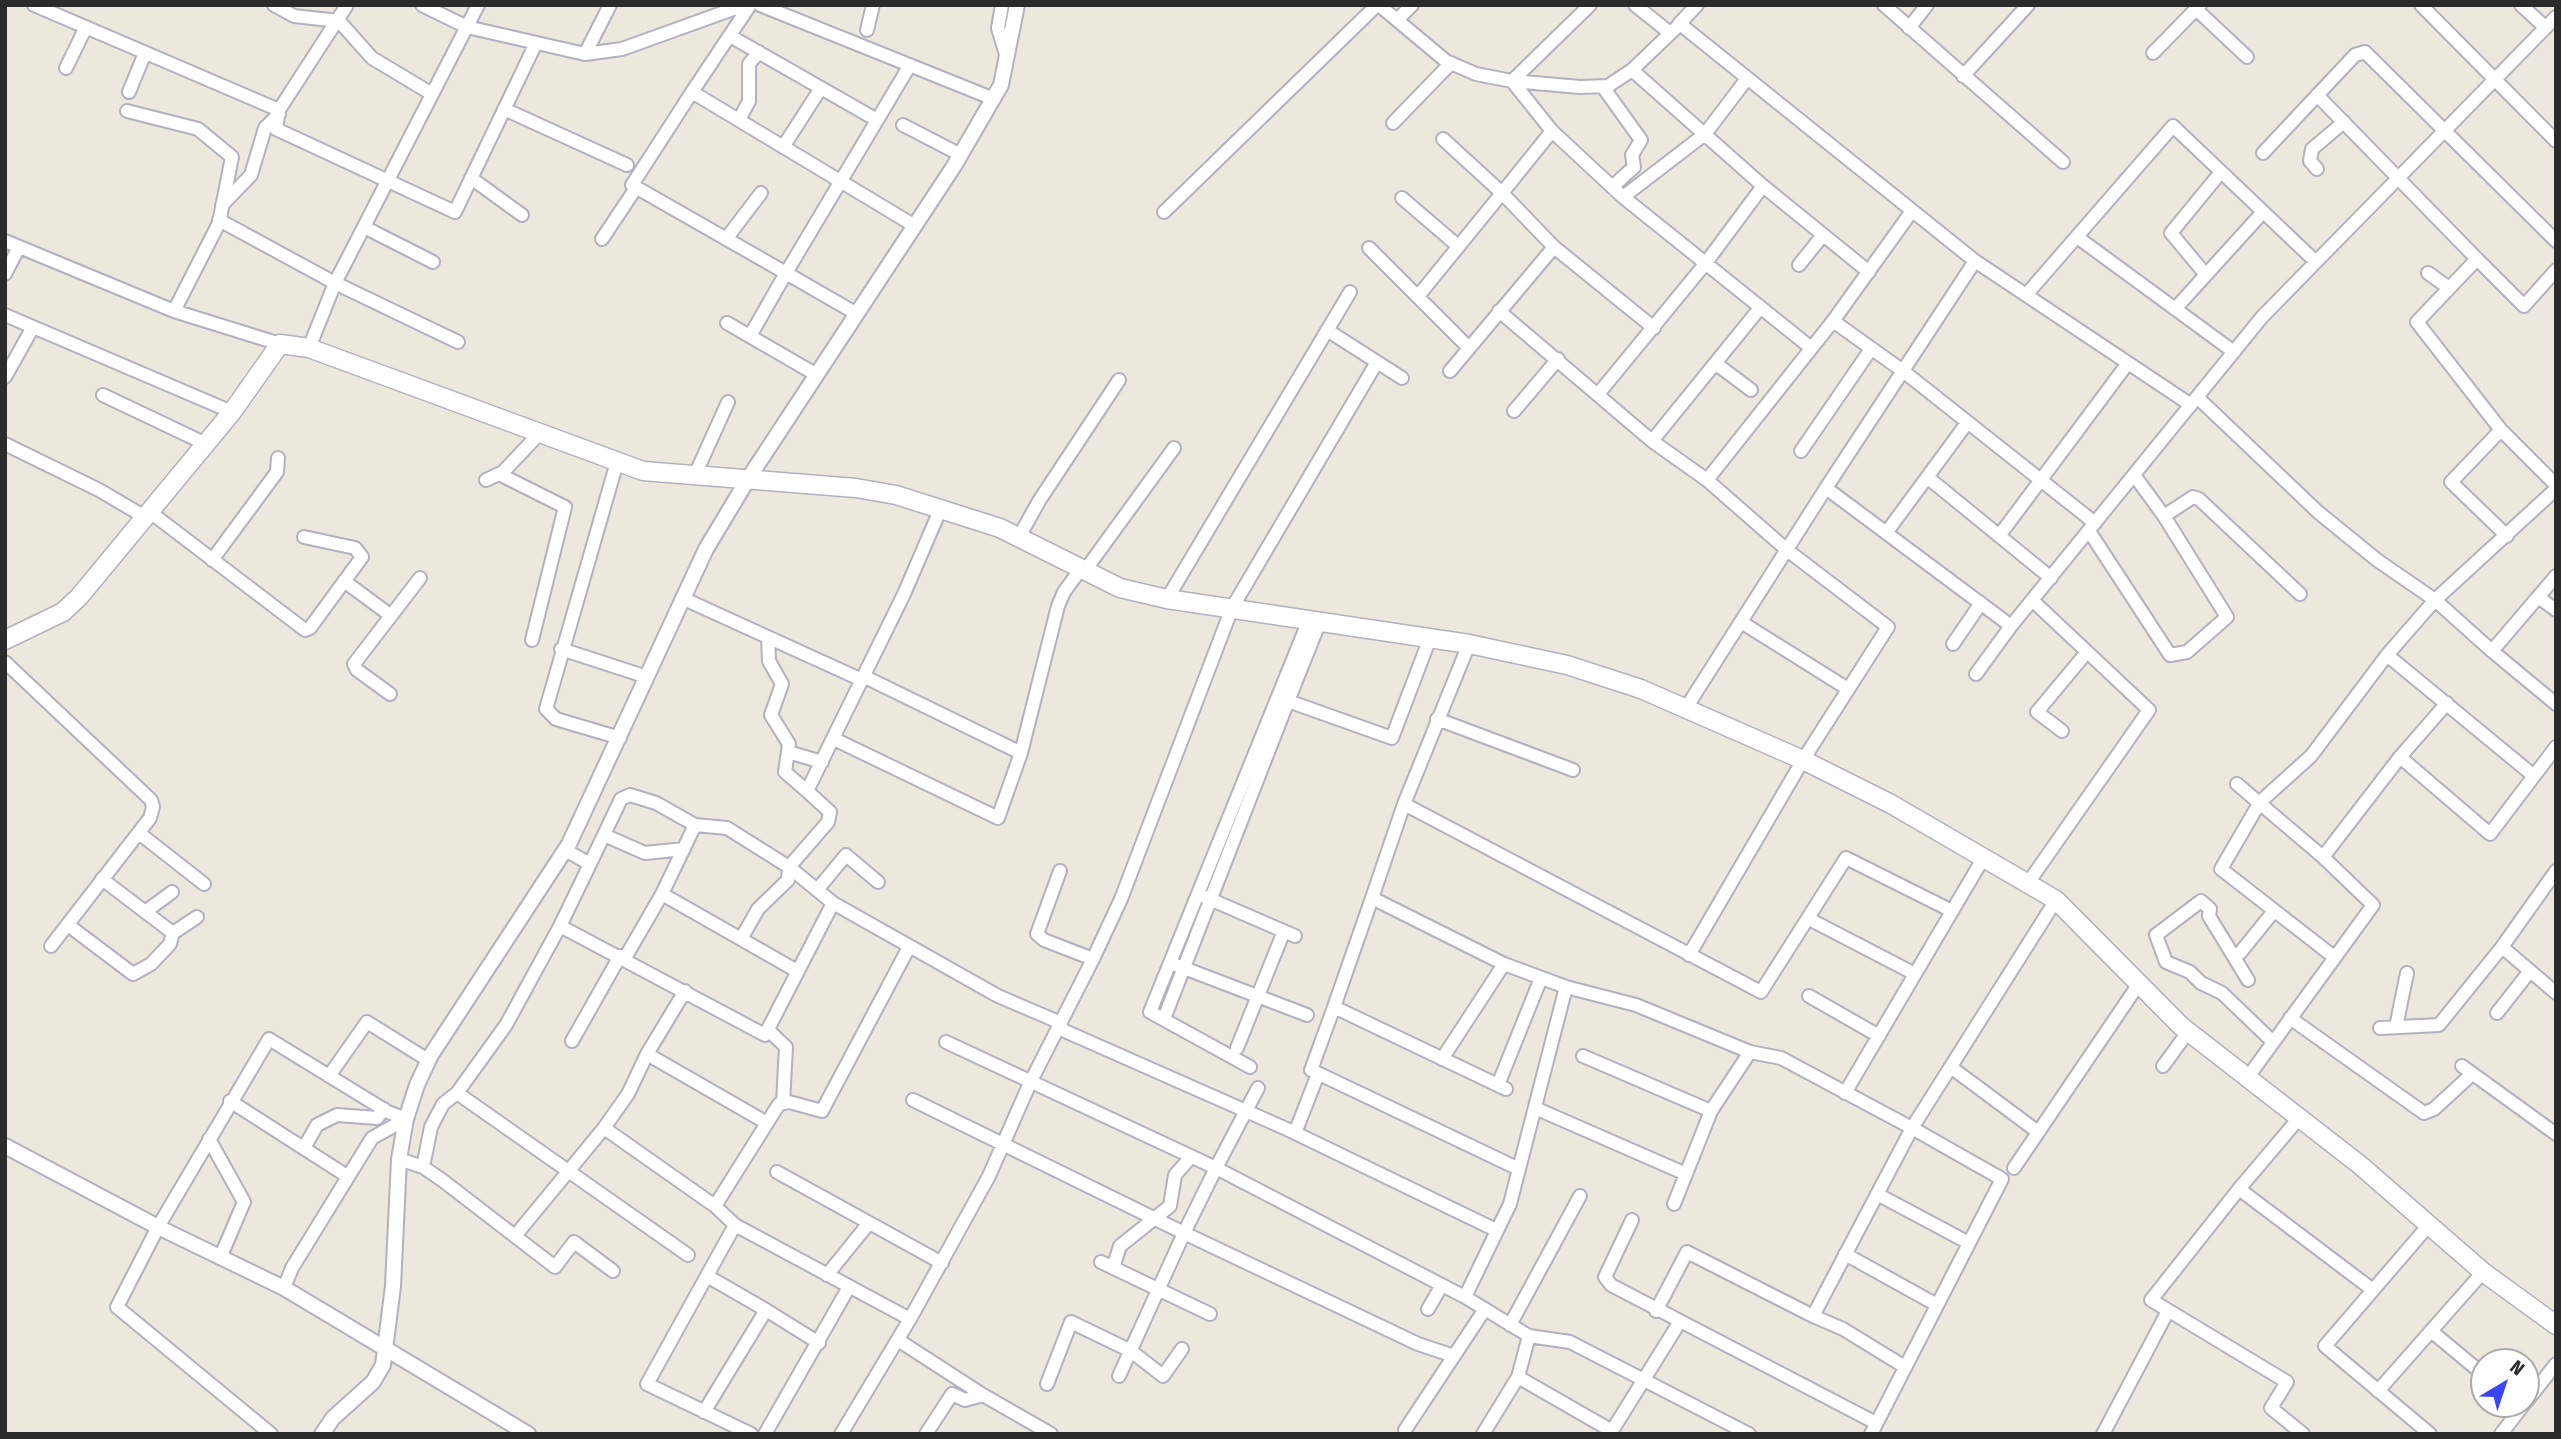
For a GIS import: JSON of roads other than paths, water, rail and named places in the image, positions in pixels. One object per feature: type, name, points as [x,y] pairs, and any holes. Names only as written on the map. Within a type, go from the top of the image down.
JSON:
[{"type":"main road","points":[[5,640],[63,612],[232,412],[280,344],[309,348],[643,471],[856,488],[941,508],[1019,537],[1120,588],[1167,599],[1469,644],[1567,665],[1642,689],[1803,760],[1891,804],[2056,900],[2138,985],[2189,1032],[2300,1117],[2483,1272],[2556,1325]]},
{"type":"street","points":[[34,5],[279,112]]},
{"type":"street","points":[[274,5],[294,16],[339,21],[372,58],[432,94]]},
{"type":"street","points":[[222,205],[251,175],[265,128],[279,112],[347,5]]},
{"type":"street","points":[[422,5],[467,27],[585,54],[622,49],[744,5]]},
{"type":"street","points":[[309,348],[335,283],[478,5]]},
{"type":"street","points":[[585,54],[610,5]]},
{"type":"street","points":[[750,5],[632,185],[857,314]]},
{"type":"street","points":[[760,5],[994,99]]},
{"type":"street","points":[[867,30],[873,5]]},
{"type":"street","points":[[1002,5],[998,28],[1007,58]]},
{"type":"street","points":[[322,1434],[332,1418],[373,1382],[383,1365],[393,1286],[399,1159],[406,1119],[428,1060],[565,850],[620,738],[682,598],[706,550],[748,478],[915,226],[994,99],[1001,85],[1017,5]]},
{"type":"street","points":[[1164,212],[1378,5],[1451,63],[1476,74],[1512,81],[1603,87],[1632,70],[1697,5]]},
{"type":"street","points":[[1397,20],[1412,5]]},
{"type":"street","points":[[1512,81],[1590,5]]},
{"type":"street","points":[[1635,5],[1746,80],[1975,261],[2128,363],[2194,401],[2318,512],[2377,560],[2435,600],[2492,652],[2556,704]]},
{"type":"street","points":[[1884,5],[2063,162]]},
{"type":"street","points":[[1909,28],[1927,5]]},
{"type":"street","points":[[1963,76],[2028,5]]},
{"type":"street","points":[[2421,5],[2556,142]]},
{"type":"street","points":[[2521,5],[2545,27]]},
{"type":"street","points":[[2153,52],[2198,7],[2247,57]]},
{"type":"street","points":[[1976,674],[2011,626],[2262,317],[2446,130],[2494,77],[2556,17]]},
{"type":"street","points":[[66,68],[86,27]]},
{"type":"street","points":[[730,36],[877,120]]},
{"type":"street","points":[[279,112],[276,129],[283,134],[389,179],[455,212],[536,43]]},
{"type":"street","points":[[739,120],[749,101],[749,64],[759,52]]},
{"type":"street","points":[[2263,153],[2355,55],[2365,52],[2556,241]]},
{"type":"street","points":[[129,92],[145,53]]},
{"type":"street","points":[[1393,122],[1451,63]]},
{"type":"street","points":[[750,336],[910,65]]},
{"type":"street","points":[[1632,70],[1763,187],[1869,272]]},
{"type":"street","points":[[1623,197],[1705,134],[1746,80]]},
{"type":"street","points":[[1512,81],[1552,131],[1623,197],[1810,347]]},
{"type":"street","points":[[1603,87],[1641,140],[1632,155],[1634,167],[1612,187]]},
{"type":"street","points":[[783,147],[821,88]]},
{"type":"street","points":[[692,92],[915,226]]},
{"type":"street","points":[[2317,96],[2524,306],[2556,270]]},
{"type":"street","points":[[504,109],[627,165]]},
{"type":"street","points":[[127,111],[198,129],[232,157],[219,220],[174,312]]},
{"type":"street","points":[[2317,169],[2310,161],[2312,149],[2344,122]]},
{"type":"street","points":[[903,125],[961,155]]},
{"type":"street","points":[[2026,295],[2173,126],[2316,262]]},
{"type":"street","points":[[1419,295],[1552,131]]},
{"type":"street","points":[[1443,138],[1554,247],[1654,328]]},
{"type":"street","points":[[2206,275],[2171,233],[2221,172]]},
{"type":"street","points":[[471,178],[522,215]]},
{"type":"street","points":[[1599,393],[1705,264],[1763,187]]},
{"type":"street","points":[[602,240],[636,188]]},
{"type":"street","points":[[726,239],[761,193]]},
{"type":"street","points":[[1402,198],[1458,246]]},
{"type":"street","points":[[1707,480],[1833,321],[1912,211]]},
{"type":"street","points":[[2175,309],[2263,212]]},
{"type":"street","points":[[219,220],[335,283],[458,342]]},
{"type":"street","points":[[364,227],[433,261]]},
{"type":"street","points":[[1799,265],[1823,235]]},
{"type":"street","points":[[2077,237],[2234,352]]},
{"type":"street","points":[[5,241],[174,312],[280,344]]},
{"type":"street","points":[[5,274],[19,247]]},
{"type":"street","points":[[1450,371],[1554,247]]},
{"type":"street","points":[[1369,248],[1419,295],[1469,348]]},
{"type":"street","points":[[2334,957],[2221,869],[2260,802],[2311,756],[2387,655],[2435,600],[2507,536],[2556,487],[2501,430],[2417,322],[2477,259]]},
{"type":"street","points":[[1686,708],[1975,261]]},
{"type":"street","points":[[2428,273],[2449,288]]},
{"type":"street","points":[[1167,599],[1350,292]]},
{"type":"street","points":[[1652,441],[1760,308]]},
{"type":"street","points":[[1499,311],[1599,393],[1652,441],[1707,480],[1787,550],[1888,627],[1803,760],[1689,955]]},
{"type":"street","points":[[5,315],[232,412]]},
{"type":"street","points":[[1833,321],[1903,372],[2040,480],[2092,527],[2170,655],[2187,652],[2227,617],[2165,516],[2134,475]]},
{"type":"street","points":[[727,323],[817,375]]},
{"type":"street","points":[[5,377],[33,327]]},
{"type":"street","points":[[1327,330],[1402,378]]},
{"type":"street","points":[[1801,451],[1871,349]]},
{"type":"street","points":[[1514,411],[1558,359]]},
{"type":"street","points":[[841,1434],[942,1263],[1093,959],[1126,887],[1232,608],[1377,362]]},
{"type":"street","points":[[1715,363],[1751,390]]},
{"type":"street","points":[[1999,536],[2128,363]]},
{"type":"street","points":[[1019,537],[1039,501],[1119,380]]},
{"type":"street","points":[[103,395],[206,444]]},
{"type":"street","points":[[695,475],[728,402]]},
{"type":"street","points":[[1886,533],[1967,423]]},
{"type":"street","points":[[2501,430],[2451,482],[2507,536]]},
{"type":"street","points":[[486,480],[499,474],[523,454],[539,434]]},
{"type":"street","points":[[5,444],[147,514],[305,630],[310,628],[362,556],[360,552],[304,537]]},
{"type":"street","points":[[834,739],[998,818],[1021,753],[1063,592],[1082,571],[1174,448]]},
{"type":"street","points":[[212,560],[277,472],[278,458]]},
{"type":"street","points":[[617,462],[594,549],[546,704],[548,715],[620,738]]},
{"type":"street","points":[[499,474],[565,507],[533,640]]},
{"type":"street","points":[[1927,477],[2050,578]]},
{"type":"street","points":[[1826,488],[2011,626]]},
{"type":"street","points":[[2165,516],[2193,497],[2199,499],[2300,594]]},
{"type":"street","points":[[807,791],[904,594],[941,508]]},
{"type":"street","points":[[2492,652],[2556,576]]},
{"type":"street","points":[[390,694],[357,670],[354,664],[420,578]]},
{"type":"street","points":[[344,581],[390,615]]},
{"type":"street","points":[[2538,597],[2556,610]]},
{"type":"street","points":[[682,598],[863,678],[1021,753]]},
{"type":"street","points":[[2028,883],[2149,710],[2032,600]]},
{"type":"street","points":[[1953,644],[1981,603]]},
{"type":"street","points":[[1165,1017],[1288,701],[1315,621]]},
{"type":"street","points":[[1250,1066],[1150,1012],[1315,621]]},
{"type":"street","points":[[1741,622],[1848,689]]},
{"type":"street","points":[[741,939],[765,898],[788,880],[789,867],[828,822],[830,812],[785,772],[787,736],[775,724],[771,715],[782,684],[769,661],[768,637]]},
{"type":"street","points":[[1288,701],[1392,738],[1430,638]]},
{"type":"street","points":[[1469,644],[1404,804],[1311,1070],[1519,1169]]},
{"type":"street","points":[[561,649],[647,677]]},
{"type":"street","points":[[2062,731],[2037,712],[2087,652]]},
{"type":"street","points":[[2387,655],[2535,776]]},
{"type":"street","points":[[5,662],[151,800],[150,818],[51,946]]},
{"type":"street","points":[[2322,857],[2400,757],[2447,703]]},
{"type":"street","points":[[1437,719],[1573,770]]},
{"type":"street","points":[[2400,757],[2490,834],[2556,747]]},
{"type":"street","points":[[788,752],[822,762]]},
{"type":"street","points":[[2237,784],[2374,905],[2248,1077]]},
{"type":"street","points":[[423,1167],[431,1127],[443,1104],[457,1093],[506,1026],[560,926],[621,799],[630,795],[656,803],[695,825],[727,828],[789,867],[833,903],[998,996],[1295,1133],[1496,1230]]},
{"type":"street","points":[[1404,804],[1761,992],[1846,858],[1952,911]]},
{"type":"street","points":[[572,1041],[662,894],[695,825]]},
{"type":"street","points":[[139,833],[204,884]]},
{"type":"street","points":[[604,835],[645,853],[684,849]]},
{"type":"street","points":[[565,850],[590,864]]},
{"type":"street","points":[[817,890],[846,855],[878,882]]},
{"type":"street","points":[[1845,1093],[1984,857]]},
{"type":"street","points":[[1060,871],[1037,934],[1044,940],[1093,959]]},
{"type":"street","points":[[2379,1028],[2439,1025],[2502,947],[2556,871]]},
{"type":"street","points":[[102,880],[173,933]]},
{"type":"street","points":[[145,912],[172,892]]},
{"type":"street","points":[[662,894],[797,971]]},
{"type":"street","points":[[1198,894],[1290,933],[1258,995],[1237,1048]]},
{"type":"street","points":[[1372,898],[1504,964],[1566,987],[1636,1005],[1750,1052],[1781,1058],[2002,1179],[1874,1428],[1611,1285],[1605,1278],[1632,1220]]},
{"type":"street","points":[[1812,1316],[1912,1128],[2056,900]]},
{"type":"street","points":[[2248,980],[2208,916],[2210,909],[2201,901],[2156,935],[2166,961],[2190,972],[2200,983],[2222,993],[2273,1042]]},
{"type":"street","points":[[560,926],[765,1035],[833,903]]},
{"type":"street","points":[[2240,953],[2274,911]]},
{"type":"street","points":[[68,925],[133,974],[151,964],[170,944],[173,933],[197,917]]},
{"type":"street","points":[[1809,919],[1915,974]]},
{"type":"street","points":[[783,1103],[822,1111],[909,947]]},
{"type":"street","points":[[2502,947],[2556,993]]},
{"type":"street","points":[[1170,963],[1307,1015]]},
{"type":"street","points":[[1442,1059],[1504,964]]},
{"type":"street","points":[[2497,1013],[2529,971]]},
{"type":"street","points":[[2396,1027],[2407,973]]},
{"type":"street","points":[[1334,1007],[1502,1087],[1541,978]]},
{"type":"street","points":[[2014,1168],[2138,985]]},
{"type":"street","points":[[1465,1297],[1510,1204],[1566,987]]},
{"type":"street","points":[[515,1236],[604,1128],[628,1094],[647,1054],[685,991]]},
{"type":"street","points":[[1809,996],[1879,1036]]},
{"type":"street","points":[[2290,1018],[2424,1113],[2434,1109],[2467,1070],[2556,1134]]},
{"type":"street","points":[[329,1076],[367,1023],[428,1060]]},
{"type":"street","points":[[715,1206],[767,1123],[783,1103],[786,1047],[768,1030]]},
{"type":"street","points":[[2163,1066],[2189,1032]]},
{"type":"street","points":[[271,1434],[117,1307],[158,1227],[269,1039],[384,1109],[406,1119]]},
{"type":"street","points":[[946,1042],[1216,1168],[1465,1297],[1529,1336],[1570,1342],[1749,1434]]},
{"type":"street","points":[[1674,1204],[1711,1111],[1750,1052]]},
{"type":"street","points":[[647,1054],[767,1123]]},
{"type":"street","points":[[1583,1056],[1711,1111]]},
{"type":"street","points":[[1952,1068],[2038,1132]]},
{"type":"street","points":[[1295,1133],[1318,1074]]},
{"type":"street","points":[[1119,1376],[1184,1233],[1258,1088]]},
{"type":"street","points":[[457,1093],[688,1255]]},
{"type":"street","points":[[914,1100],[1151,1218],[1418,1344],[1454,1356]]},
{"type":"street","points":[[230,1101],[347,1176]]},
{"type":"street","points":[[1535,1108],[1686,1174]]},
{"type":"street","points":[[304,1148],[317,1125],[337,1115],[377,1118],[384,1109]]},
{"type":"street","points":[[2300,1117],[2151,1300],[2287,1382],[2271,1408],[2303,1434]]},
{"type":"street","points":[[284,1288],[292,1268],[372,1138],[406,1119]]},
{"type":"street","points":[[604,1128],[715,1206],[735,1225],[910,1319]]},
{"type":"street","points":[[209,1139],[244,1202],[220,1258]]},
{"type":"street","points":[[5,1146],[158,1227],[284,1288],[385,1352],[528,1434]]},
{"type":"street","points":[[1191,1157],[1175,1175],[1170,1206],[1151,1218],[1120,1246],[1107,1265],[1210,1314]]},
{"type":"street","points":[[399,1159],[423,1167],[555,1267],[575,1242],[613,1271]]},
{"type":"street","points":[[777,1172],[942,1263]]},
{"type":"street","points":[[2239,1189],[2373,1290]]},
{"type":"street","points":[[1877,1194],[1969,1243]]},
{"type":"street","points":[[1510,1325],[1580,1196]]},
{"type":"street","points":[[827,1275],[869,1223]]},
{"type":"street","points":[[735,1225],[647,1384],[751,1434]]},
{"type":"street","points":[[2428,1226],[2325,1346],[2430,1434]]},
{"type":"street","points":[[1656,1311],[1686,1252],[1843,1329],[1905,1367]]},
{"type":"street","points":[[1845,1254],[1937,1305]]},
{"type":"street","points":[[2378,1391],[2483,1272]]},
{"type":"street","points":[[707,1276],[819,1343]]},
{"type":"street","points":[[1428,1309],[1442,1285]]},
{"type":"street","points":[[765,1434],[849,1287]]},
{"type":"street","points":[[1405,1430],[1485,1309]]},
{"type":"street","points":[[704,1412],[766,1310]]},
{"type":"street","points":[[2104,1434],[2168,1311]]},
{"type":"street","points":[[1047,1384],[1071,1322],[1131,1350],[1163,1376],[1182,1349]]},
{"type":"street","points":[[1518,1377],[1611,1433],[1679,1323]]},
{"type":"street","points":[[2431,1331],[2470,1363]]},
{"type":"street","points":[[1484,1433],[1518,1377],[1529,1336]]},
{"type":"street","points":[[898,1340],[983,1395],[1051,1434]]},
{"type":"street","points":[[2540,1383],[2556,1364]]},
{"type":"street","points":[[926,1434],[951,1394],[965,1400],[983,1395]]},
{"type":"street","points":[[2501,1434],[2513,1418]]}]
